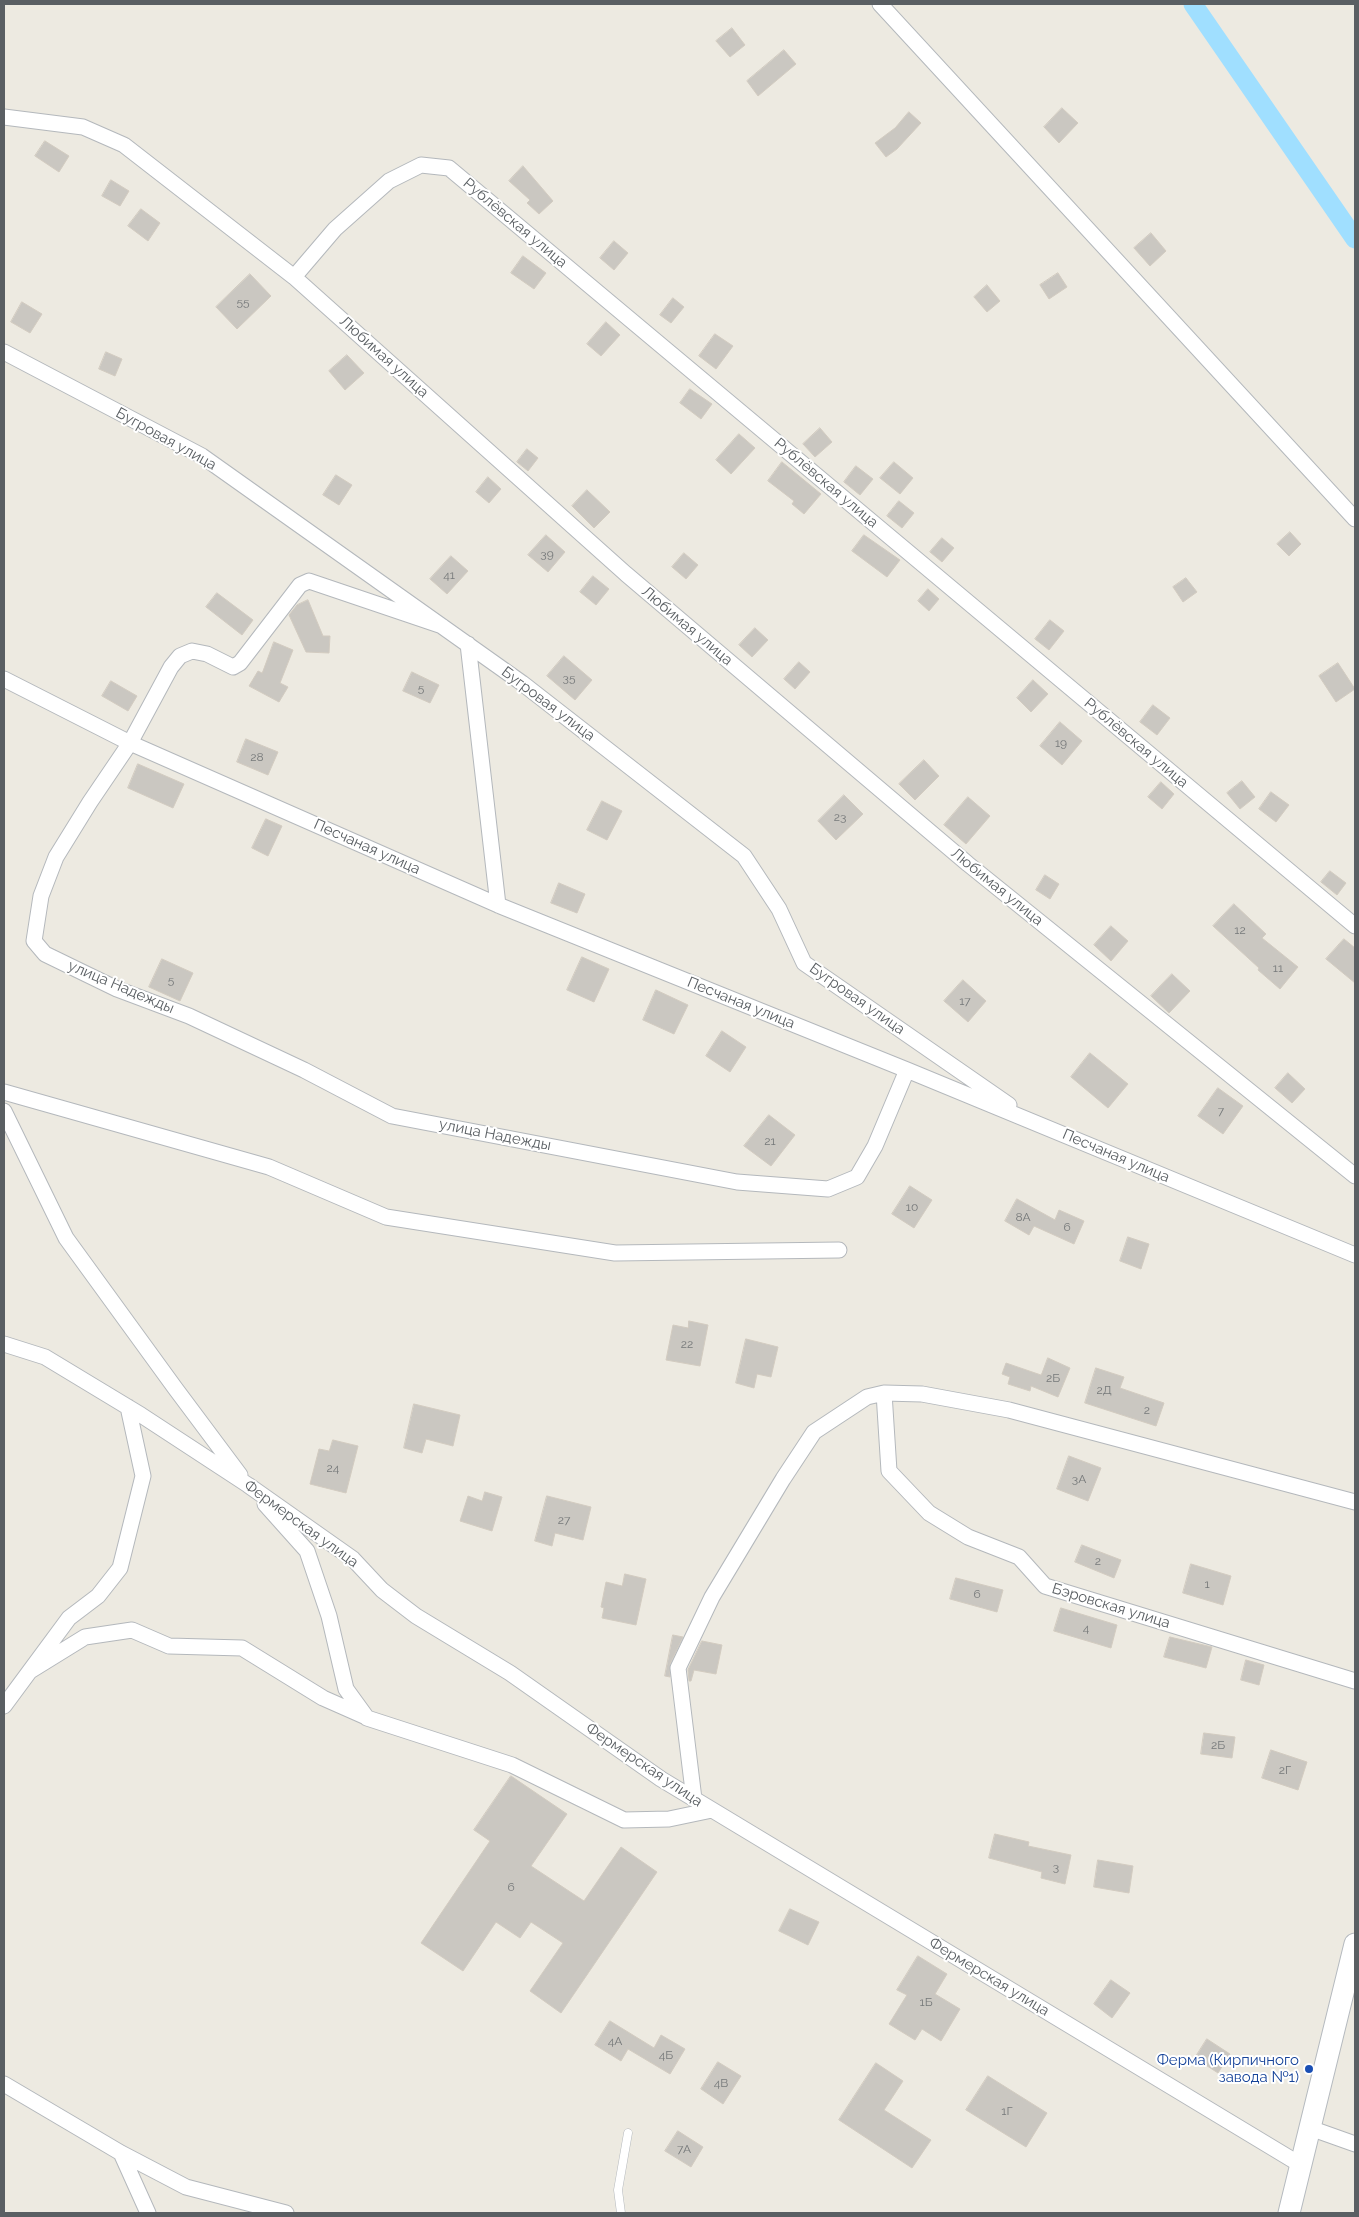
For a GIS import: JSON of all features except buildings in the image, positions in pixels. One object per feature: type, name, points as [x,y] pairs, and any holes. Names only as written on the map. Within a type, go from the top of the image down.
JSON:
[{"type":"street","points":[[880,4],[1355,519]]},
{"type":"street","name":"Любимая улица","points":[[4,117],[83,127],[124,146],[294,277],[626,574],[953,851],[1196,1050],[1355,1176]]},
{"type":"street","name":"Рублёвская улица","points":[[294,277],[335,229],[389,181],[421,165],[448,168],[1355,926]]},
{"type":"street","name":"Бугровая улица","points":[[4,352],[202,456],[530,689],[744,856],[780,909],[804,963],[1033,1122]]},
{"type":"street","points":[[130,742],[171,668],[180,656],[192,651],[207,654],[233,667],[240,663],[300,585],[310,581],[442,626]]},
{"type":"street","points":[[468,644],[498,905]]},
{"type":"street","name":"Песчаная улица","points":[[4,680],[130,742],[498,905],[907,1070],[1355,1255]]},
{"type":"street","name":"улица Надежды","points":[[130,742],[56,857],[41,896],[34,941],[45,954],[117,989],[189,1016],[304,1070],[392,1116],[737,1182],[828,1189],[857,1178],[875,1146],[907,1070]]},
{"type":"street","points":[[4,1092],[269,1167],[386,1216],[615,1253],[839,1250]]},
{"type":"street","points":[[4,1111],[66,1238],[174,1388],[248,1485],[308,1551],[329,1616],[346,1689],[367,1718]]},
{"type":"street","name":"Фермерская улица","points":[[4,1344],[46,1357],[128,1407],[248,1485],[353,1559],[382,1590],[416,1616],[510,1674],[661,1779],[1301,2165]]},
{"type":"street","points":[[694,1799],[678,1668],[712,1598],[782,1479],[814,1432],[867,1397],[884,1393],[922,1394],[1009,1410],[1355,1502]]},
{"type":"street","name":"Бэровская улица","points":[[884,1393],[889,1471],[929,1513],[968,1537],[1020,1557],[1045,1586],[1355,1681]]},
{"type":"street","points":[[4,1706],[68,1618],[98,1596],[120,1568],[143,1476],[128,1407]]},
{"type":"street","points":[[30,1671],[85,1636],[132,1630],[168,1646],[242,1648],[323,1698],[367,1718],[512,1764],[624,1820],[669,1819],[712,1810]]},
{"type":"street","points":[[1289,2213],[1355,1944]]},
{"type":"street","points":[[4,2084],[121,2153],[186,2187],[286,2213]]},
{"type":"street","points":[[1310,2128],[1355,2144]]},
{"type":"street","points":[[121,2153],[148,2213]]},
{"type":"lane","points":[[620,2213],[618,2190],[628,2133]]},
{"type":"waterway","points":[[1193,4],[1355,239]]},
{"type":"place","name":"Ферма (Кирпичного завода №1)","points":[[1309,2069]]}]
